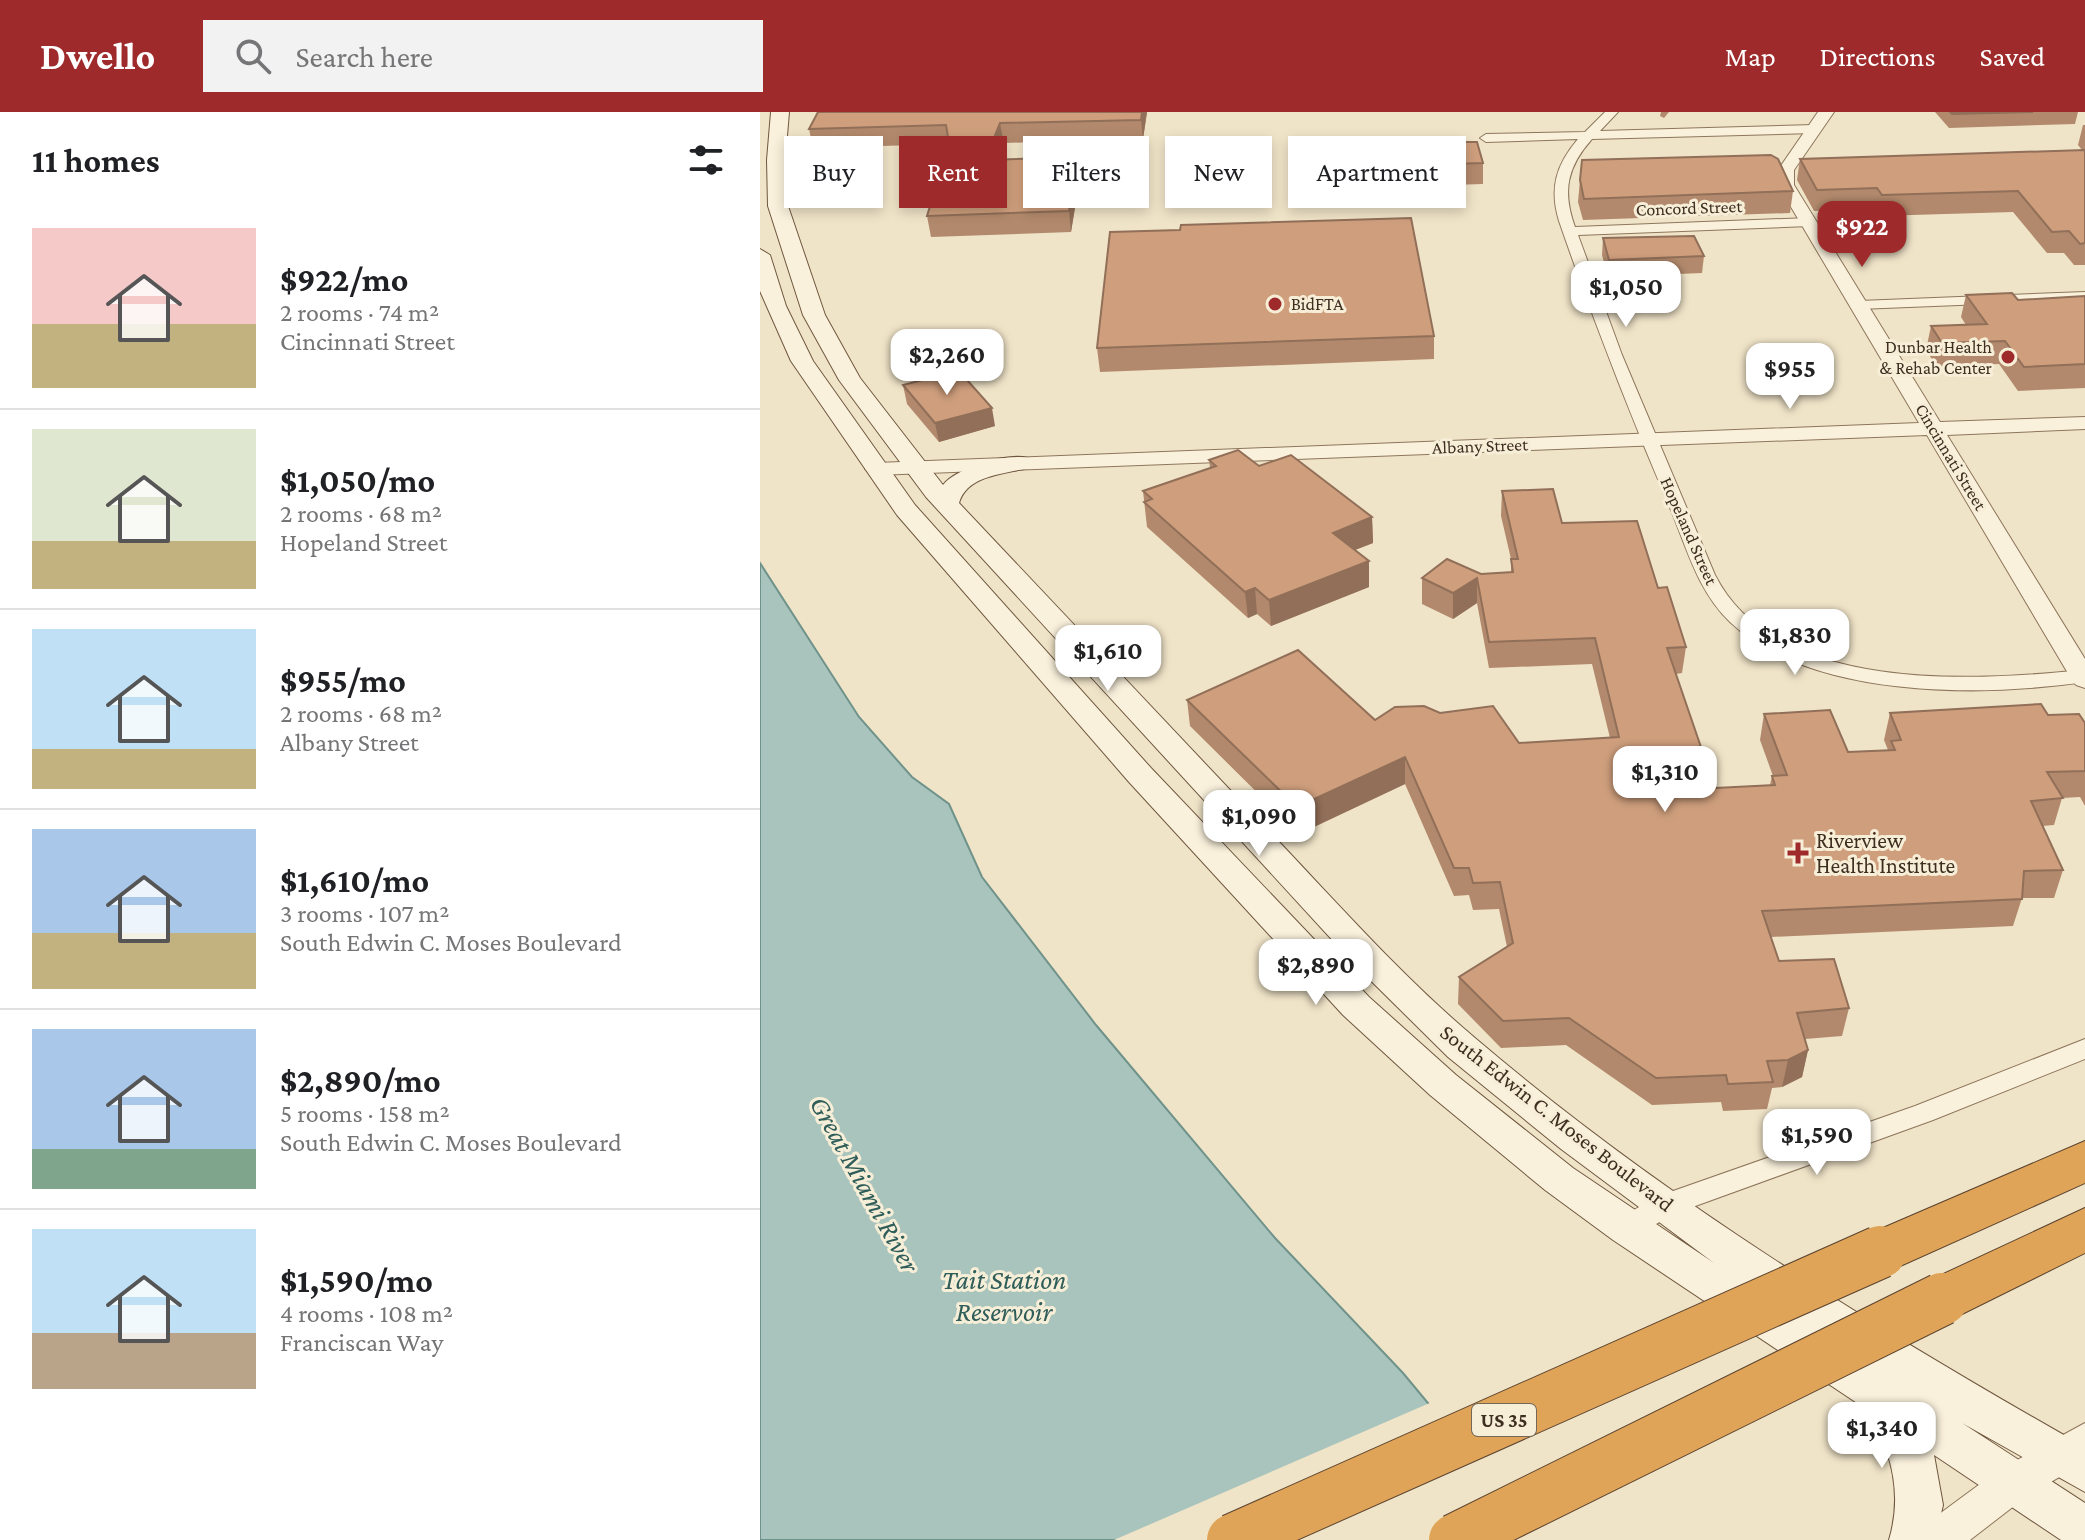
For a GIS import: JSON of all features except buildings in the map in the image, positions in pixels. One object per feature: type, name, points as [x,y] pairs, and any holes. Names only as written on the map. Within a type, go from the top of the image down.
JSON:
[{"type":"highway","name":"US 35","points":[[1233,1540],[2085,1161]]},
{"type":"highway","points":[[1455,1540],[2085,1229]]},
{"type":"main road","name":"South Edwin C. Moses Boulevard","points":[[780,112],[776,141],[778,206],[814,315],[850,380],[946,504],[1392,980],[1461,1047],[1575,1138],[1758,1271],[1964,1401],[2076,1456]]},
{"type":"main road","name":"South Edwin C. Moses Boulevard","points":[[760,255],[775,306],[802,361],[906,510],[1098,726],[1352,1002],[1443,1085],[1559,1179],[1627,1228],[2085,1529]]},
{"type":"main road","points":[[946,504],[948,494],[962,480],[1019,463]]},
{"type":"main road","points":[[1098,726],[1138,711]]},
{"type":"main road","points":[[1250,893],[1291,874]]},
{"type":"main road","points":[[1352,1002],[1392,980]]},
{"type":"main road","points":[[1888,1402],[1914,1454],[1920,1478],[1919,1520],[1912,1540]]},
{"type":"street","name":"Hopeland Street","points":[[1612,112],[1567,164],[1560,185],[1560,203],[1648,439],[1713,589],[1732,616],[1758,635],[1815,663],[1843,673],[1881,680],[1967,685],[2084,678]]},
{"type":"street","name":"Cincinnati Street","points":[[1826,112],[1786,185],[2084,678]]},
{"type":"street","points":[[1486,138],[1814,129]]},
{"type":"street","name":"Concord Street","points":[[1570,231],[1809,222]]},
{"type":"street","points":[[1859,305],[2085,296]]},
{"type":"street","name":"Albany Street","points":[[876,469],[2085,423]]},
{"type":"street","points":[[1627,1228],[1666,1205],[2085,1049]]},
{"type":"street","points":[[1937,1540],[2013,1483],[2076,1456]]},
{"type":"water","name":"Tait Station Reservoir","points":[[760,563],[859,717],[912,777],[949,804],[982,877],[1096,1025],[1275,1238],[1403,1373],[1491,1479],[1555,1540],[760,1540]]},
{"type":"pier","points":[[1432,1402],[1494,1476],[1559,1540],[1114,1540]]},
{"type":"place","name":"BidFTA","points":[[1275,304]]},
{"type":"place","name":"Dunbar Health & Rehab Center","points":[[2008,357]]},
{"type":"place","name":"Riverview Health Institute","points":[[1798,853]]},
{"type":"water label","name":"Great Miami River","points":[[865,1184]]}]
